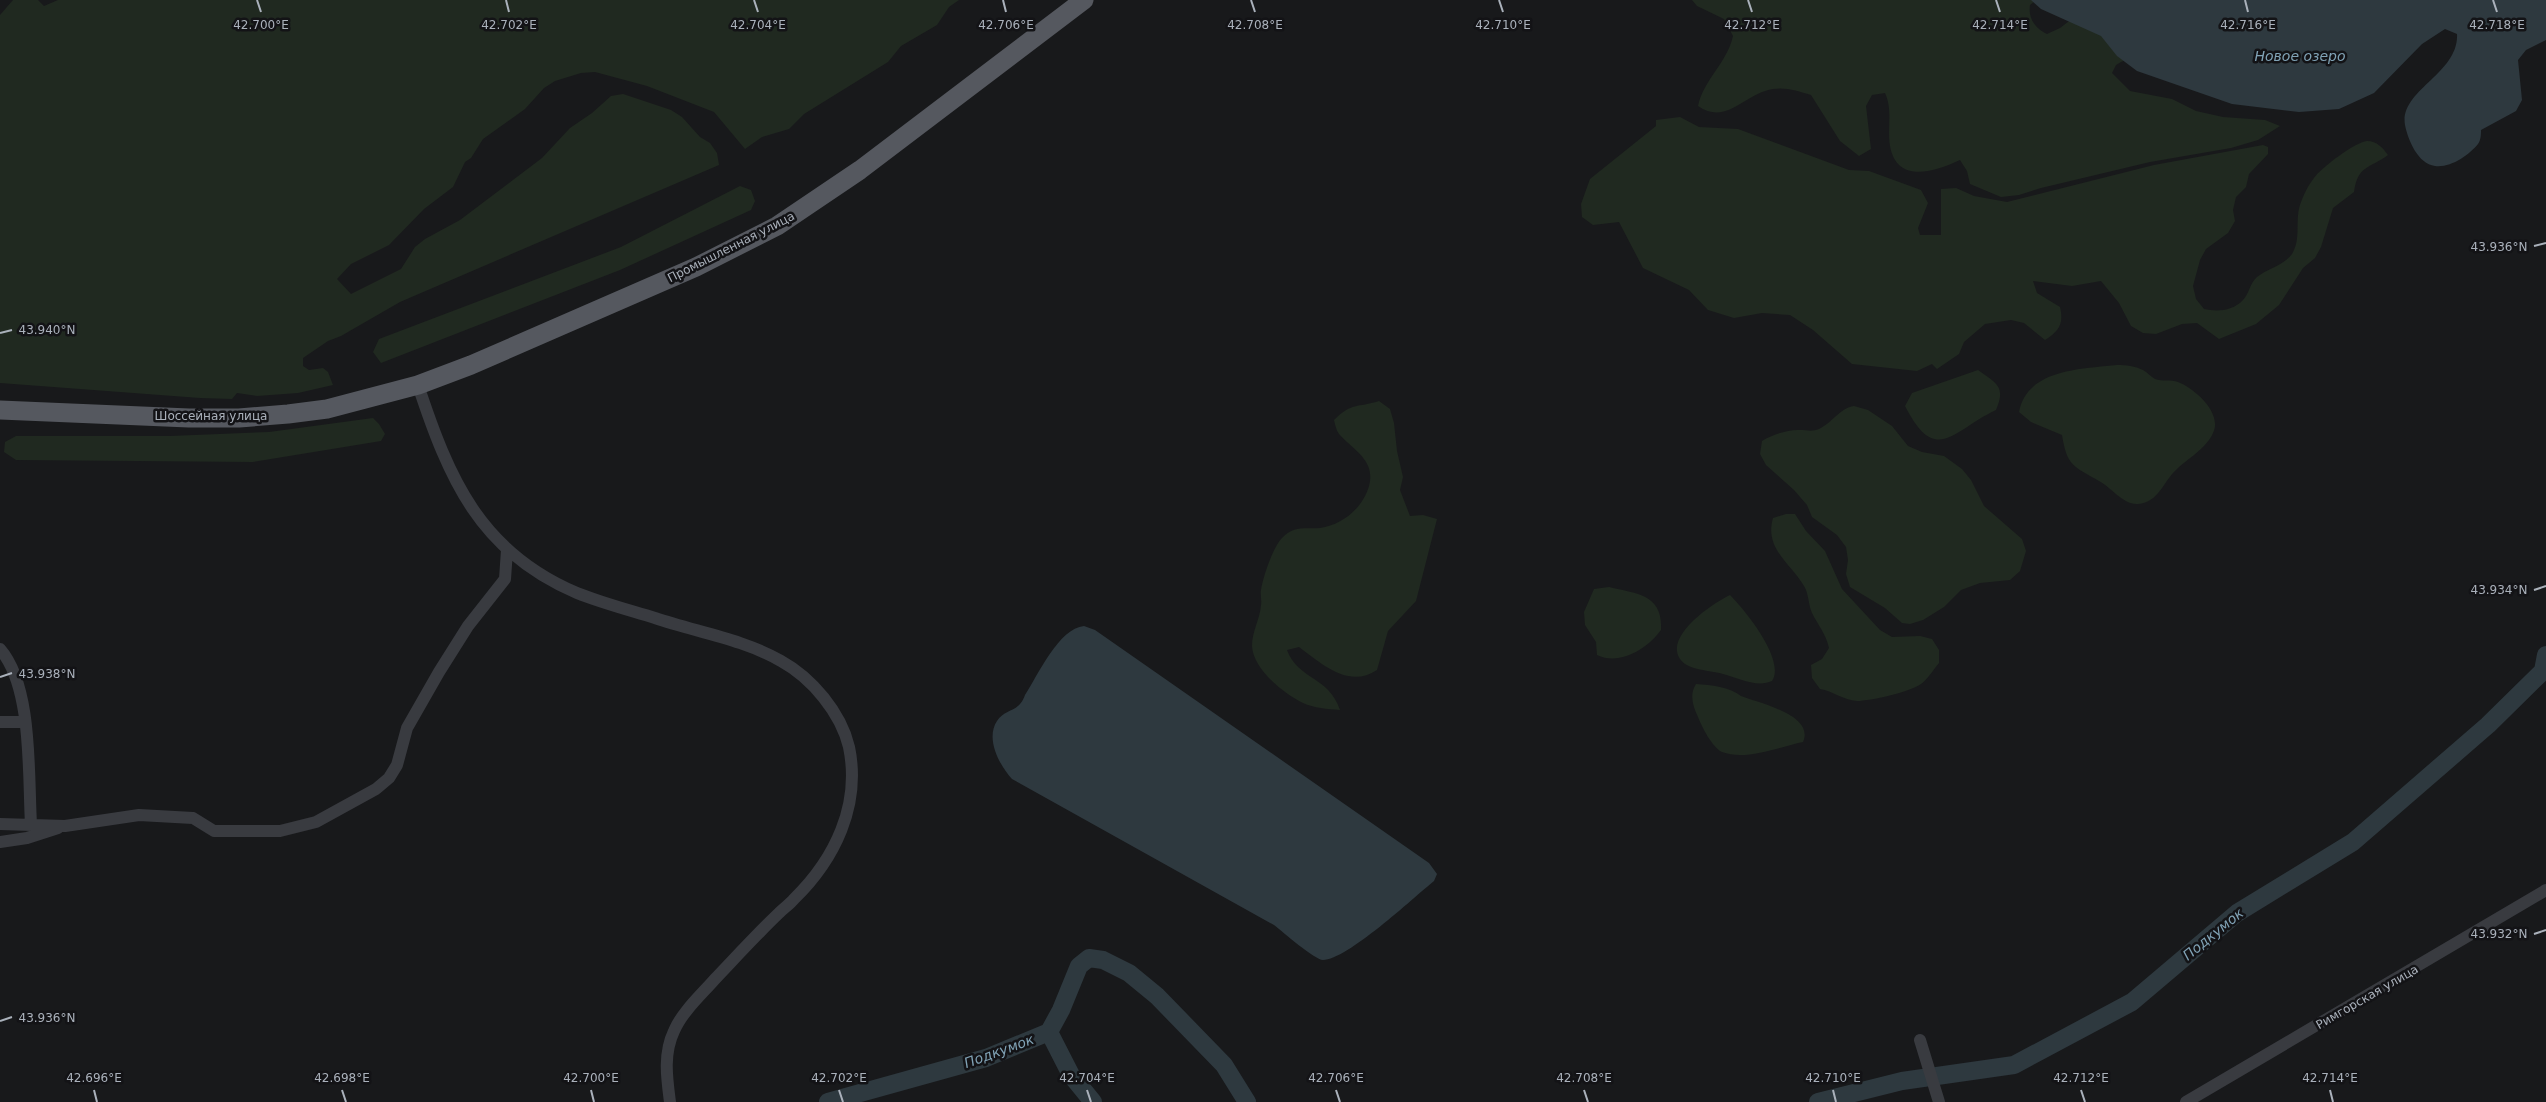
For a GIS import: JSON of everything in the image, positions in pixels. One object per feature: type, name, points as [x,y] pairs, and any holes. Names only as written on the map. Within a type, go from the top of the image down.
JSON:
[{"type":"main road","name":"Промышленная улица","points":[[418,385],[471,365],[626,298],[778,226],[846,180],[1084,0]]},
{"type":"main road","name":"Шоссейная улица","points":[[0,410],[239,418],[327,409],[418,385]]},
{"type":"street","points":[[418,385],[453,478],[470,507],[507,550],[528,566],[578,593],[749,647],[782,661],[798,672],[823,697],[839,721],[847,739],[852,765],[853,786],[850,809],[840,836],[810,883],[708,987],[673,1032],[666,1060],[670,1102]]},
{"type":"street","points":[[0,842],[27,838],[65,826],[139,815],[193,818],[214,831],[280,831],[316,822],[376,789],[389,778],[396,765],[407,728],[439,672],[468,626],[505,579],[507,550]]},
{"type":"street","points":[[0,649],[16,673],[25,722],[31,824]]},
{"type":"street","points":[[0,722],[25,722]]},
{"type":"street","points":[[0,824],[65,826]]},
{"type":"street","name":"Римгорская улица","points":[[2186,1102],[2546,890]]},
{"type":"street","points":[[1920,1040],[1939,1102]]},
{"type":"shaded area","points":[[13,0],[38,0],[44,6],[58,0],[959,0],[949,7],[937,25],[901,46],[888,62],[804,114],[789,129],[762,137],[745,149],[714,112],[647,86],[595,72],[581,73],[555,81],[544,88],[525,109],[483,139],[471,158],[465,162],[453,187],[424,209],[389,245],[351,264],[337,279],[351,294],[401,269],[415,247],[425,239],[460,220],[542,158],[570,128],[592,113],[611,96],[623,94],[671,110],[682,117],[700,137],[710,143],[717,153],[719,165],[400,302],[341,336],[328,341],[303,358],[303,366],[309,370],[323,368],[328,372],[333,385],[298,393],[257,396],[237,393],[232,399],[0,383],[0,15]]},
{"type":"shaded area","points":[[1692,0],[2036,0],[2030,5],[2031,19],[2039,29],[2047,34],[2060,28],[2089,6],[2154,47],[2116,65],[2112,73],[2130,91],[2172,99],[2196,111],[2223,117],[2265,120],[2280,126],[2258,140],[2231,148],[2150,162],[2019,195],[2001,197],[1970,184],[1967,171],[1960,160],[1929,171],[1919,172],[1901,166],[1894,158],[1890,146],[1889,106],[1885,93],[1872,95],[1866,106],[1871,149],[1859,156],[1840,141],[1811,95],[1792,90],[1773,89],[1754,96],[1727,110],[1718,112],[1708,111],[1698,106],[1705,87],[1726,55],[1733,36],[1724,19],[1697,6]]},
{"type":"shaded area","points":[[1680,117],[1699,127],[1738,129],[1849,170],[1869,171],[1921,190],[1928,203],[1918,228],[1920,235],[1941,235],[1941,189],[1956,188],[1974,196],[2007,202],[2154,165],[2263,145],[2268,147],[2268,154],[2249,174],[2246,187],[2236,197],[2233,210],[2235,221],[2228,233],[2206,249],[2200,260],[2193,286],[2196,299],[2204,309],[2214,310],[2225,310],[2239,304],[2245,298],[2257,277],[2292,254],[2297,242],[2298,215],[2301,202],[2310,183],[2324,168],[2362,142],[2371,141],[2377,144],[2388,155],[2365,169],[2358,177],[2354,192],[2333,208],[2321,247],[2315,258],[2303,268],[2279,305],[2256,324],[2219,339],[2197,323],[2182,324],[2156,334],[2143,333],[2131,326],[2119,303],[2101,281],[2072,286],[2033,281],[2037,293],[2060,307],[2061,323],[2050,337],[2045,340],[2024,323],[2011,320],[1985,324],[1964,342],[1959,354],[1937,369],[1932,364],[1917,371],[1852,364],[1813,330],[1790,315],[1762,313],[1734,318],[1708,310],[1689,290],[1643,268],[1619,222],[1593,225],[1582,217],[1581,204],[1590,179],[1656,126],[1656,120]]},
{"type":"shaded area","points":[[740,186],[751,190],[755,201],[751,210],[620,270],[381,363],[373,352],[379,339],[621,247]]},
{"type":"shaded area","points":[[2117,365],[2137,368],[2155,379],[2175,381],[2185,385],[2205,402],[2214,417],[2213,433],[2206,444],[2171,475],[2156,496],[2151,500],[2138,504],[2127,502],[2104,484],[2077,468],[2066,453],[2062,435],[2031,422],[2019,412],[2024,398],[2033,387],[2044,379],[2072,370]]},
{"type":"shaded area","points":[[1978,370],[1995,382],[2000,390],[1996,410],[1946,438],[1936,439],[1926,435],[1916,425],[1905,406],[1912,393]]},
{"type":"shaded area","points":[[1379,401],[1390,409],[1394,423],[1397,451],[1403,477],[1400,490],[1410,516],[1423,515],[1437,519],[1416,601],[1388,631],[1377,670],[1367,675],[1346,676],[1326,667],[1299,647],[1287,650],[1298,667],[1329,690],[1340,710],[1325,709],[1303,703],[1278,687],[1263,672],[1254,655],[1252,641],[1260,610],[1262,584],[1275,548],[1282,538],[1295,529],[1320,528],[1344,519],[1357,508],[1366,494],[1370,477],[1366,462],[1339,434],[1334,420],[1350,408]]},
{"type":"shaded area","points":[[1854,406],[1868,410],[1892,426],[1908,446],[1922,452],[1944,456],[1962,469],[1971,480],[1984,506],[2022,539],[2026,551],[2020,571],[2010,580],[1980,583],[1961,590],[1944,607],[1923,620],[1910,624],[1902,623],[1885,608],[1850,587],[1846,574],[1848,560],[1846,547],[1837,535],[1812,517],[1807,505],[1794,490],[1766,465],[1760,454],[1762,441],[1791,430],[1812,431],[1819,429],[1844,410]]},
{"type":"shaded area","points":[[373,418],[385,434],[381,441],[253,462],[16,460],[4,452],[5,442],[16,436],[170,436],[269,432]]},
{"type":"shaded area","points":[[1786,514],[1795,514],[1806,531],[1825,551],[1842,589],[1880,630],[1892,637],[1920,636],[1932,639],[1939,650],[1939,663],[1921,684],[1890,696],[1857,701],[1820,689],[1812,678],[1811,665],[1822,659],[1829,648],[1828,643],[1812,613],[1804,586],[1780,555],[1772,538],[1773,518]]},
{"type":"shaded area","points":[[1609,587],[1638,594],[1653,602],[1658,609],[1660,618],[1661,630],[1655,637],[1641,649],[1624,657],[1606,658],[1597,655],[1596,642],[1585,625],[1584,612],[1594,589]]},
{"type":"shaded area","points":[[1730,595],[1754,623],[1769,649],[1775,672],[1772,681],[1766,683],[1748,682],[1688,666],[1680,659],[1677,650],[1679,640],[1684,631],[1702,613]]},
{"type":"shaded area","points":[[1696,684],[1726,689],[1793,717],[1801,724],[1805,733],[1803,742],[1752,754],[1741,755],[1722,752],[1708,736],[1695,709],[1692,696]]},
{"type":"water","name":"Новое озеро","points":[[2031,0],[2546,0],[2546,40],[2526,50],[2518,60],[2522,100],[2516,111],[2481,130],[2479,142],[2465,156],[2447,165],[2435,166],[2424,161],[2419,156],[2411,144],[2405,125],[2406,113],[2411,102],[2449,60],[2455,48],[2457,34],[2445,29],[2422,44],[2374,93],[2339,109],[2299,112],[2232,104],[2137,71],[2117,56],[2101,36],[2041,9]]},
{"type":"water","points":[[1084,626],[1095,630],[1429,863],[1437,874],[1434,881],[1348,950],[1323,960],[1306,951],[1274,925],[1012,779],[999,760],[993,744],[994,728],[997,721],[1004,714],[1019,705],[1058,643],[1075,629]]},
{"type":"waterway","name":"Подкумок","points":[[1818,1102],[1902,1081],[2014,1065],[2132,1002],[2237,913],[2353,842],[2488,725],[2543,671],[2546,655]]},
{"type":"waterway","name":"Подкумок","points":[[828,1102],[986,1058],[1049,1032],[1061,1010],[1079,966],[1089,958],[1103,960],[1129,973],[1157,996],[1224,1065],[1247,1102]]},
{"type":"waterway","points":[[1049,1032],[1071,1075],[1093,1102]]}]
